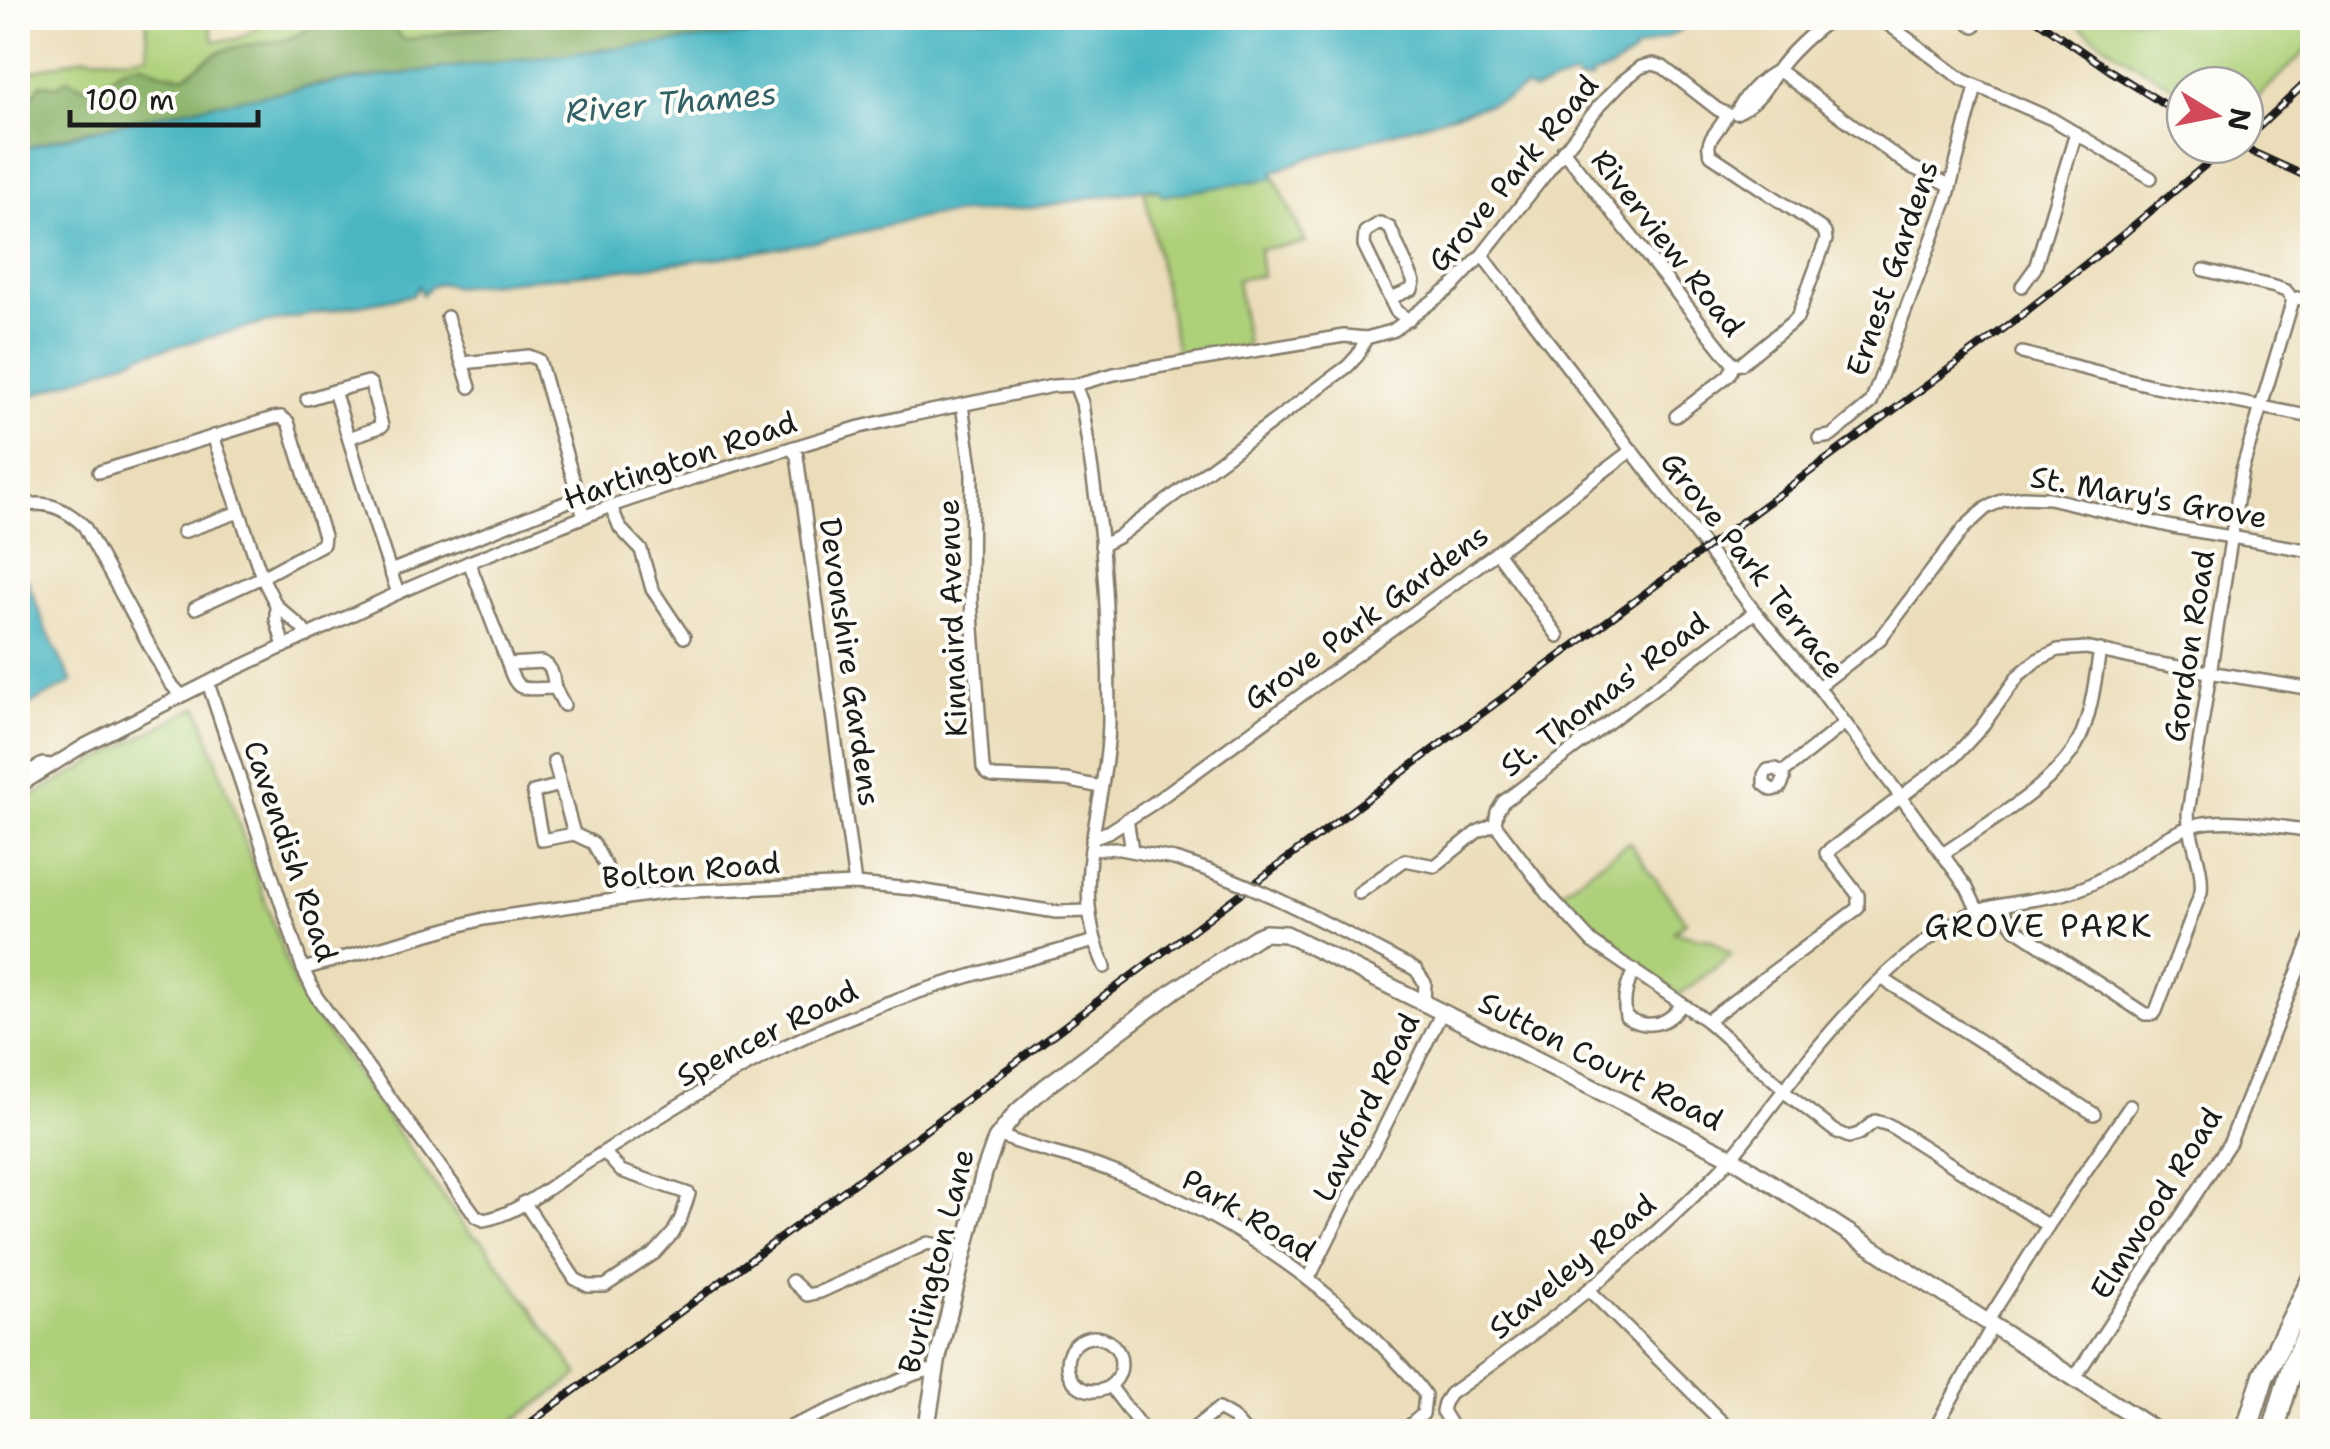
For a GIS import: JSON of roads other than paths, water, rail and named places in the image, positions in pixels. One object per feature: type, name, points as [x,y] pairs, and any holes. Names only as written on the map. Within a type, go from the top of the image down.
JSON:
[{"type":"highway","points":[[2246,1432],[2264,1374],[2312,1280]]},
{"type":"highway","points":[[2273,1432],[2293,1364],[2312,1326]]},
{"type":"street","points":[[1676,416],[1802,311],[1826,236],[1822,229],[1711,154],[1708,143],[1731,114],[1750,107],[1806,39],[1833,18]]},
{"type":"street","points":[[1880,18],[1976,87],[2027,107],[2151,178]]},
{"type":"street","points":[[1963,18],[1974,27]]},
{"type":"street","name":"Grove Park Road","points":[[1101,546],[1348,366],[1366,338],[1409,320],[1453,286],[1599,106],[1636,71],[1649,64],[1658,65],[1717,110],[1731,114]]},
{"type":"street","points":[[1777,71],[1909,166],[1950,185]]},
{"type":"street","name":"Ernest Gardens","points":[[1818,438],[1831,436],[1871,403],[1950,185],[1976,87]]},
{"type":"street","points":[[2022,286],[2034,268],[2076,133]]},
{"type":"street","name":"Riverview Road","points":[[1564,150],[1734,366]]},
{"type":"street","points":[[1391,298],[1412,290],[1414,282],[1390,228],[1380,224],[1365,232],[1364,244],[1396,311],[1409,320]]},
{"type":"street","name":"Grove Park Terrace","points":[[1482,255],[1755,612],[1818,687],[1943,854],[1978,911]]},
{"type":"street","points":[[2204,270],[2276,287],[2293,300],[2312,301]]},
{"type":"street","name":"Gordon Road","points":[[2003,906],[2016,929],[2146,1014],[2154,1014],[2201,892],[2188,813],[2209,673],[2242,470],[2293,300]]},
{"type":"street","points":[[447,317],[470,387]]},
{"type":"street","name":"Hartington Road","points":[[18,788],[85,745],[182,695],[468,562],[611,506],[877,423],[1114,374],[1319,339],[1366,338]]},
{"type":"street","points":[[2022,353],[2150,385],[2312,417]]},
{"type":"street","points":[[463,363],[529,356],[540,360],[584,517]]},
{"type":"street","points":[[307,399],[362,382],[371,384],[382,426],[349,438]]},
{"type":"street","points":[[1075,385],[1082,404],[1107,616],[1108,744],[1086,888],[1088,911],[1104,967]]},
{"type":"street","points":[[334,390],[398,593]]},
{"type":"street","name":"Kinnaird Avenue","points":[[962,405],[972,473],[971,600],[983,768],[994,777],[1066,780],[1100,787]]},
{"type":"street","points":[[99,472],[273,418],[288,422],[324,536],[323,544],[195,608]]},
{"type":"street","points":[[213,436],[262,577],[276,605],[307,636]]},
{"type":"street","name":"Devonshire Gardens","points":[[791,448],[797,456],[855,884]]},
{"type":"street","name":"Grove Park Gardens","points":[[1091,844],[1152,804],[1632,450]]},
{"type":"street","name":"St. Mary's Grove","points":[[1818,687],[1885,634],[1964,528],[1994,504],[2022,497],[2049,498],[2173,527],[2312,551]]},
{"type":"street","points":[[390,571],[577,498]]},
{"type":"street","points":[[18,508],[48,504],[70,513],[84,526],[170,684],[182,695]]},
{"type":"street","points":[[611,506],[620,528],[642,550],[652,590],[684,637]]},
{"type":"street","points":[[183,532],[239,512]]},
{"type":"street","points":[[1497,552],[1558,636]]},
{"type":"street","points":[[468,562],[513,681],[517,686],[556,688]]},
{"type":"street","points":[[276,605],[284,647]]},
{"type":"street","name":"St. Thomas' Road","points":[[1755,612],[1503,802],[1495,824],[1548,894],[1592,942],[1707,1021],[1835,1131],[1849,1137],[1875,1121],[1890,1124],[2048,1226]]},
{"type":"street","points":[[1707,1021],[1858,908],[1858,895],[1826,852],[1944,765],[1988,719],[2014,682],[2044,656],[2078,647],[2154,664],[2312,689]]},
{"type":"street","points":[[1943,854],[2038,788],[2068,758],[2089,712],[2100,650]]},
{"type":"street","points":[[508,664],[548,663],[564,705]]},
{"type":"street","name":"Cavendish Road","points":[[208,683],[303,970],[316,996],[476,1216],[484,1220]]},
{"type":"street","points":[[1782,773],[1845,723]]},
{"type":"street","points":[[554,761],[574,834]]},
{"type":"street","name":"Hartington Road","points":[[18,777],[43,764],[52,765]]},
{"type":"street","points":[[561,786],[533,792],[542,840],[574,834],[594,843],[624,899]]},
{"type":"street","points":[[1126,819],[1132,850]]},
{"type":"street","points":[[2189,828],[2231,822],[2312,831]]},
{"type":"street","name":"St. Thomas' Road","points":[[1359,894],[1405,860],[1435,866],[1476,832],[1495,824]]},
{"type":"street","name":"Staveley Road","points":[[1456,1432],[1442,1407],[1450,1394],[1590,1291],[1719,1171],[1824,1040],[1883,978],[1935,935],[1978,911],[2084,888],[2189,828]]},
{"type":"street","points":[[1091,844],[1174,859],[1232,878],[1326,922],[1416,970],[1426,983],[1424,1002]]},
{"type":"street","name":"Bolton Road","points":[[303,970],[483,919],[701,890],[855,884],[914,889],[1045,911],[1088,911]]},
{"type":"street","name":"Sutton Court Road","points":[[1017,1112],[1175,990],[1256,937],[1286,934],[1731,1157],[2158,1432]]},
{"type":"street","name":"Elmwood Road","points":[[2075,1377],[2230,1142],[2312,936]]},
{"type":"street","name":"Spencer Road","points":[[484,1220],[524,1202],[752,1063],[824,1026],[926,989],[1096,941]]},
{"type":"street","points":[[1634,970],[1626,988],[1626,1017],[1634,1022],[1665,1023],[1682,1004]]},
{"type":"street","points":[[1883,978],[2094,1114]]},
{"type":"street","name":"Lawford Road","points":[[1309,1278],[1442,1012]]},
{"type":"street","points":[[1932,1432],[2048,1226],[2130,1106]]},
{"type":"street","name":"Burlington Lane","points":[[926,1432],[935,1372],[984,1173],[999,1135],[1017,1112]]},
{"type":"street","name":"Park Road","points":[[999,1135],[1111,1170],[1190,1204],[1309,1278],[1370,1334],[1426,1396],[1423,1414],[1402,1432]]},
{"type":"street","points":[[524,1202],[575,1279],[588,1286],[605,1286],[662,1246],[681,1218],[689,1194],[621,1171],[604,1152]]},
{"type":"street","points":[[792,1280],[807,1295],[928,1243],[966,1251]]},
{"type":"street","points":[[1590,1291],[1732,1432]]},
{"type":"street","points":[[1092,1337],[1116,1348],[1120,1372],[1110,1386],[1092,1391],[1076,1384],[1068,1358],[1076,1344],[1092,1337]]},
{"type":"street","points":[[778,1432],[900,1380],[935,1372]]},
{"type":"street","points":[[1110,1386],[1145,1432]]},
{"type":"street","points":[[1190,1432],[1218,1408],[1246,1432]]},
{"type":"water","name":"River Thames","points":[[899,18],[1704,18],[1634,50],[1610,70],[1591,76],[1591,80],[1577,81],[1576,76],[1533,91],[1526,87],[1506,99],[1306,159],[1273,172],[1275,178],[1162,196],[1151,188],[1037,207],[930,216],[816,242],[723,257],[454,287],[441,284],[422,295],[419,286],[413,295],[265,323],[144,354],[18,401],[18,150],[177,111],[339,83]]},
{"type":"water","points":[[27,579],[72,682],[18,711],[18,582]]},
{"type":"railway","points":[[2034,18],[2165,105]]},
{"type":"railway","points":[[2265,121],[2312,77]]},
{"type":"railway","points":[[2265,158],[2312,179]]},
{"type":"railway","points":[[518,1432],[2010,324],[2205,165]]},
{"type":"district","name":"GROVE PARK","points":[[2039,925]]}]
